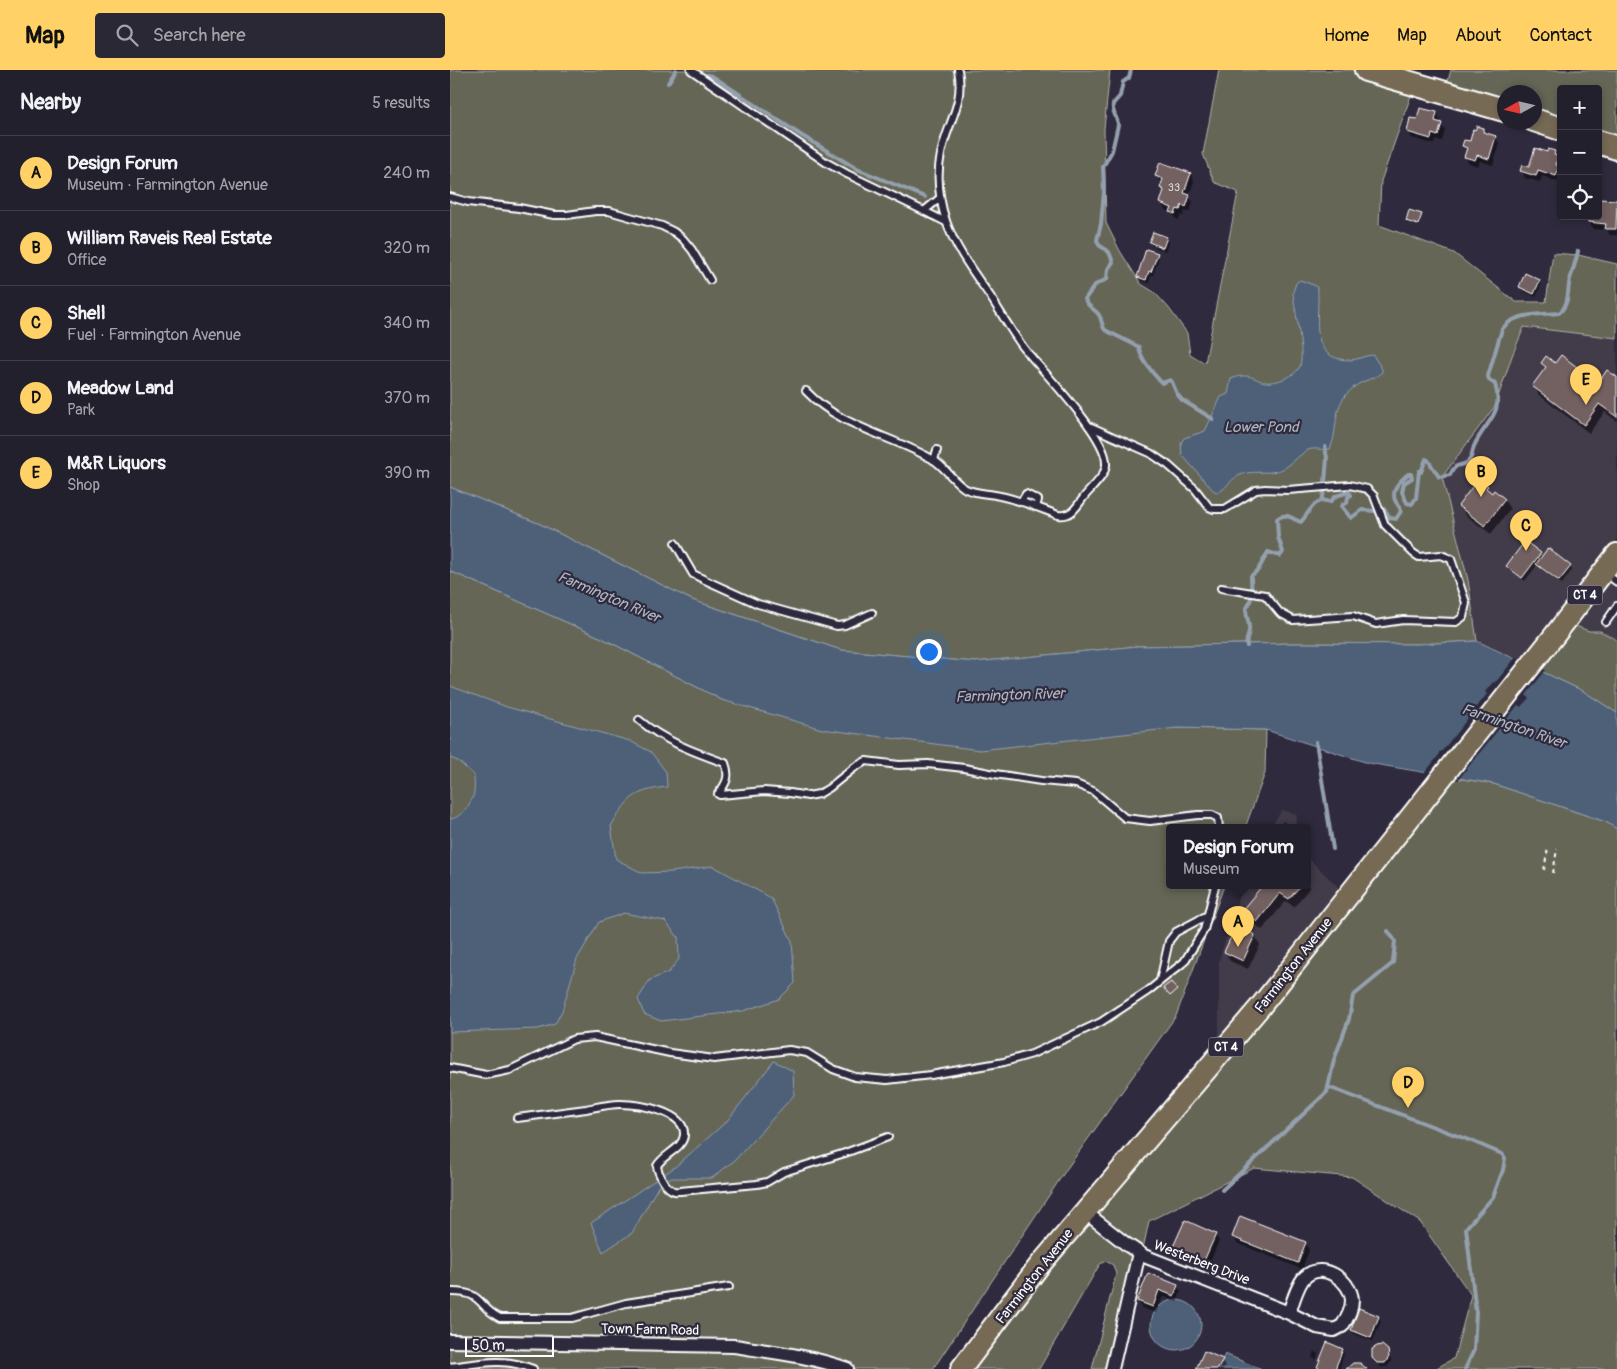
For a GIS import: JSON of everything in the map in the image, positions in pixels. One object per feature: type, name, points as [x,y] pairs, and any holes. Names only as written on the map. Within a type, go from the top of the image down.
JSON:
[{"type":"highway","points":[[1366,70],[1497,108]]},
{"type":"highway","points":[[1542,123],[1557,128]]},
{"type":"highway","points":[[1602,143],[1617,148]]},
{"type":"main road","name":"Farmington Avenue","points":[[961,1369],[1039,1266],[1260,1008],[1554,636],[1610,577],[1617,554]]},
{"type":"street","name":"Westerberg Drive","points":[[1085,1212],[1139,1253],[1157,1262],[1216,1283],[1289,1313],[1317,1327],[1334,1330],[1340,1328],[1345,1322],[1352,1298],[1346,1286],[1338,1277],[1325,1272],[1314,1272],[1302,1280],[1289,1313]]},
{"type":"street","points":[[1112,1369],[1139,1253]]},
{"type":"street","name":"Town Farm Road","points":[[450,1341],[734,1346],[780,1353],[847,1369]]},
{"type":"lane","points":[[692,71],[702,70]]},
{"type":"lane","points":[[806,391],[816,402],[836,416],[880,437],[907,446],[934,460],[965,489],[1001,496],[1065,516],[1073,511],[1102,474],[1106,464],[1104,453],[1089,426],[1023,346],[964,256],[946,222],[940,198],[939,171],[941,154],[960,94],[958,70]]},
{"type":"lane","points":[[692,71],[827,163],[946,222]]},
{"type":"lane","points":[[450,197],[468,202],[519,208],[554,215],[609,211],[662,226],[683,239],[710,280]]},
{"type":"lane","points":[[924,210],[940,198]]},
{"type":"lane","points":[[1089,426],[1150,453],[1168,465],[1214,509],[1225,509],[1256,490],[1265,488],[1288,490],[1350,485],[1367,489],[1374,496],[1385,525],[1413,553],[1419,557],[1441,555],[1451,559],[1466,604],[1463,617],[1456,622],[1403,620],[1376,624],[1353,616],[1293,620],[1280,613],[1265,595],[1221,588]]},
{"type":"lane","points":[[934,460],[937,450]]},
{"type":"lane","points":[[962,494],[976,492]]},
{"type":"lane","points":[[1021,502],[1026,494],[1038,500],[1036,508]]},
{"type":"lane","points":[[1029,505],[1032,497]]},
{"type":"lane","points":[[675,543],[693,574],[758,604],[837,626],[845,625],[872,613]]},
{"type":"lane","points":[[1606,622],[1617,606]]},
{"type":"lane","points":[[639,720],[653,732],[668,740],[725,763],[729,774],[725,786],[718,794],[720,795],[764,791],[790,792],[808,796],[819,794],[829,788],[855,767],[866,761],[899,765],[928,764],[1041,781],[1076,784],[1093,792],[1125,818],[1150,821],[1212,815],[1218,818],[1219,824]]},
{"type":"lane","points":[[450,1068],[486,1075],[510,1070],[574,1039],[595,1037],[670,1053],[714,1059],[789,1050],[806,1053],[833,1069],[855,1077],[887,1080],[931,1075],[1004,1062],[1032,1054],[1101,1022],[1148,991],[1184,962],[1204,930],[1214,889]]},
{"type":"lane","points":[[1160,981],[1169,941],[1176,932],[1208,915]]},
{"type":"lane","points":[[517,1118],[620,1104],[661,1110],[676,1118],[685,1134],[682,1142],[660,1160],[656,1166],[666,1184],[672,1190],[680,1191],[767,1182],[784,1172],[845,1154],[888,1137]]},
{"type":"lane","points":[[450,1292],[461,1292],[478,1298],[494,1315],[500,1318],[572,1318],[626,1303],[729,1287]]},
{"type":"lane","points":[[498,1361],[502,1369]]},
{"type":"lane","points":[[450,1367],[498,1361],[518,1363],[533,1369]]},
{"type":"path","points":[[1544,870],[1548,848]]},
{"type":"path","points":[[1553,873],[1557,849]]},
{"type":"shaded area","points":[[1524,327],[1617,338],[1617,640],[1600,631],[1589,631],[1565,622],[1530,666],[1477,641],[1468,580],[1442,477],[1495,406]]},
{"type":"shaded area","points":[[1282,810],[1297,815],[1296,824],[1273,824]]},
{"type":"shaded area","points":[[1311,861],[1348,896],[1219,1055],[1219,960],[1241,889],[1311,889]]},
{"type":"green space","points":[[450,70],[1110,70],[1104,129],[1106,223],[1120,251],[1141,284],[1154,292],[1168,307],[1187,333],[1190,354],[1205,363],[1238,192],[1214,182],[1203,154],[1219,70],[1366,70],[1415,84],[1381,181],[1379,225],[1454,253],[1516,302],[1546,302],[1553,253],[1578,255],[1617,264],[1617,338],[1524,327],[1495,406],[1442,477],[1468,580],[1477,641],[1417,644],[1299,643],[1138,646],[975,662],[841,650],[692,600],[540,524],[450,487]]},
{"type":"green space","points":[[1451,70],[1617,70],[1617,141],[1602,135],[1602,85],[1557,85],[1557,121],[1542,115],[1542,85],[1497,85],[1497,101],[1447,84]]},
{"type":"green space","points":[[450,571],[602,638],[722,700],[1177,728],[1266,730],[1265,773],[1246,824],[1166,824],[1166,889],[1223,889],[1176,1016],[1068,1167],[933,1369],[450,1369]]},
{"type":"green space","points":[[1565,622],[1589,631],[1600,631],[1617,640],[1617,713],[1583,691],[1530,666]]},
{"type":"green space","points":[[1443,776],[1494,784],[1606,822],[1617,829],[1617,1369],[1435,1369],[1454,1358],[1471,1295],[1420,1222],[1352,1177],[1254,1168],[1149,1221],[1117,1369],[1092,1369],[1116,1274],[1113,1265],[1106,1261],[1100,1264],[1039,1369],[961,1369]]},
{"type":"water","name":"Lower Pond","points":[[1300,280],[1316,286],[1318,292],[1317,325],[1322,346],[1327,353],[1337,358],[1350,360],[1373,355],[1382,372],[1354,387],[1346,394],[1338,409],[1330,449],[1308,450],[1280,470],[1243,474],[1217,492],[1213,490],[1182,455],[1181,443],[1184,438],[1205,431],[1221,397],[1228,394],[1231,379],[1245,376],[1266,382],[1276,381],[1291,376],[1297,371],[1301,362],[1301,354],[1293,292],[1296,283]]},
{"type":"water","name":"Farmington River","points":[[450,487],[540,524],[692,600],[841,650],[975,662],[1138,646],[1299,643],[1417,644],[1477,641],[1583,691],[1617,713],[1617,829],[1606,822],[1494,784],[1368,763],[1266,730],[1177,728],[980,750],[822,729],[722,700],[602,638],[450,571]]},
{"type":"water","points":[[450,686],[507,707],[630,741],[651,752],[666,772],[667,787],[639,794],[627,802],[622,809],[611,826],[616,859],[642,873],[672,872],[713,866],[771,898],[792,941],[795,983],[779,999],[743,1011],[661,1021],[644,1014],[638,999],[650,980],[669,972],[679,959],[678,937],[665,921],[624,913],[599,922],[577,959],[562,1011],[555,1024],[538,1029],[450,1032],[450,819],[458,816],[469,805],[474,790],[474,775],[458,761],[450,758]]},
{"type":"water","points":[[774,1061],[793,1071],[794,1095],[735,1160],[712,1178],[668,1178],[659,1185],[632,1233],[603,1252],[591,1223],[675,1167],[727,1121]]},
{"type":"water","points":[[1171,1300],[1181,1300],[1194,1307],[1201,1320],[1201,1330],[1194,1343],[1181,1350],[1171,1350],[1162,1346],[1155,1339],[1151,1330],[1151,1320],[1155,1311],[1162,1304]]},
{"type":"water","points":[[1225,1354],[1261,1369],[1218,1369]]},
{"type":"pier","points":[[1516,657],[1546,670],[1526,695],[1529,698],[1521,707],[1518,705],[1458,780],[1423,775],[1439,755],[1439,752],[1442,751],[1487,694],[1485,692],[1493,682],[1495,683]]},
{"type":"building","points":[[1420,108],[1437,112],[1435,121],[1442,123],[1438,136],[1432,134],[1431,139],[1407,132],[1410,118],[1417,119]]},
{"type":"building","points":[[1477,126],[1484,128],[1483,132],[1496,136],[1489,159],[1477,155],[1475,160],[1464,157],[1467,148],[1462,146],[1464,140],[1470,141],[1473,129],[1475,130]]},
{"type":"building","points":[[1535,148],[1547,152],[1548,149],[1555,151],[1554,155],[1557,156],[1556,176],[1538,170],[1536,176],[1520,171],[1522,165],[1529,167]]},
{"type":"building","points":[[1160,162],[1191,173],[1184,193],[1190,195],[1186,207],[1182,205],[1175,214],[1170,212],[1172,208],[1160,203],[1164,190],[1160,188],[1163,179],[1155,176]]},
{"type":"building","points":[[1602,199],[1617,200],[1616,229],[1605,229],[1606,224],[1588,222],[1588,220],[1602,220]]},
{"type":"building","points":[[1409,210],[1422,214],[1418,225],[1406,221]]},
{"type":"building","points":[[1153,232],[1167,237],[1163,248],[1149,242]]},
{"type":"building","points":[[1146,249],[1158,253],[1146,280],[1137,277]]},
{"type":"building","points":[[1525,273],[1540,280],[1534,294],[1519,287]]},
{"type":"building","points":[[1561,355],[1598,383],[1607,370],[1617,377],[1617,417],[1599,404],[1584,425],[1532,386],[1546,367],[1541,363],[1546,356],[1555,363]]},
{"type":"building","points":[[1478,479],[1488,486],[1486,488],[1492,493],[1494,490],[1505,499],[1485,526],[1458,506]]},
{"type":"building","points":[[1525,541],[1541,553],[1522,578],[1506,566]]},
{"type":"building","points":[[1548,548],[1571,566],[1559,581],[1536,564]]},
{"type":"building","points":[[1260,889],[1297,889],[1289,899],[1280,893],[1257,922],[1242,910]]},
{"type":"building","points":[[1236,926],[1255,935],[1243,961],[1224,952]]},
{"type":"building","points":[[1171,982],[1177,990],[1170,996],[1163,988]]},
{"type":"building","points":[[1240,1216],[1306,1242],[1298,1263],[1232,1237]]},
{"type":"building","points":[[1185,1220],[1216,1234],[1203,1263],[1172,1249]]},
{"type":"building","points":[[1148,1273],[1178,1285],[1174,1296],[1159,1290],[1153,1307],[1137,1301]]},
{"type":"building","points":[[1359,1308],[1379,1316],[1371,1338],[1351,1330]]},
{"type":"building","points":[[1327,1342],[1343,1349],[1335,1369],[1321,1369],[1317,1367]]},
{"type":"building","points":[[1382,1345],[1388,1350],[1389,1357],[1385,1363],[1377,1363],[1372,1358],[1372,1349]]},
{"type":"building","points":[[1204,1351],[1223,1359],[1218,1369],[1196,1369]]},
{"type":"building","points":[[1353,1363],[1360,1363],[1367,1369],[1346,1369]]},
{"type":"waterway","points":[[668,83],[676,70]]},
{"type":"waterway","points":[[1131,70],[1129,78],[1123,82],[1120,96],[1113,104],[1118,125],[1112,151],[1103,167],[1104,192],[1101,224],[1097,240],[1099,245],[1109,252],[1113,262],[1108,269],[1107,279],[1095,285],[1085,299],[1087,304],[1101,318],[1105,330],[1139,347],[1147,365],[1162,383],[1170,380],[1182,400],[1213,419]]},
{"type":"waterway","points":[[707,75],[712,76],[799,134],[857,169],[925,197]]},
{"type":"waterway","points":[[1247,646],[1249,628],[1246,609],[1251,597],[1251,576],[1258,570],[1268,552],[1280,556],[1283,552],[1278,537],[1277,519],[1286,516],[1301,522],[1316,503],[1320,501],[1330,502],[1336,496],[1349,492],[1351,495],[1348,497],[1347,503],[1343,504],[1342,507],[1351,518],[1362,510],[1375,511],[1384,509],[1390,518],[1396,519],[1401,511],[1395,500],[1395,489],[1399,482],[1408,474],[1411,474],[1412,478],[1404,483],[1402,492],[1407,503],[1412,504],[1416,498],[1419,471],[1421,472],[1426,459],[1439,477],[1450,475],[1456,467],[1467,462],[1471,457],[1475,444],[1496,410],[1497,394],[1495,384],[1489,380],[1488,376],[1502,329],[1507,324],[1521,317],[1559,313],[1563,309],[1567,301],[1570,279],[1578,251]]},
{"type":"waterway","points":[[1325,447],[1327,458],[1325,482]]},
{"type":"waterway","points":[[1322,501],[1324,492]]},
{"type":"waterway","points":[[1316,742],[1333,849]]},
{"type":"waterway","points":[[1222,1190],[1327,1092],[1334,1060],[1349,1019],[1353,996],[1393,963],[1395,941],[1388,931]]},
{"type":"waterway","points":[[1328,1087],[1474,1142],[1502,1154],[1505,1158],[1503,1170],[1493,1197],[1466,1228],[1476,1312],[1474,1350],[1465,1369]]},
{"type":"place","name":"M&R Liquors","points":[[1586,405]]},
{"type":"place","name":"William Raveis Real Estate","points":[[1481,497]]},
{"type":"place","name":"Shell","points":[[1526,551]]},
{"type":"place","name":"Design Forum","points":[[1238,947]]},
{"type":"place","name":"Meadow Land","points":[[1408,1108]]}]
